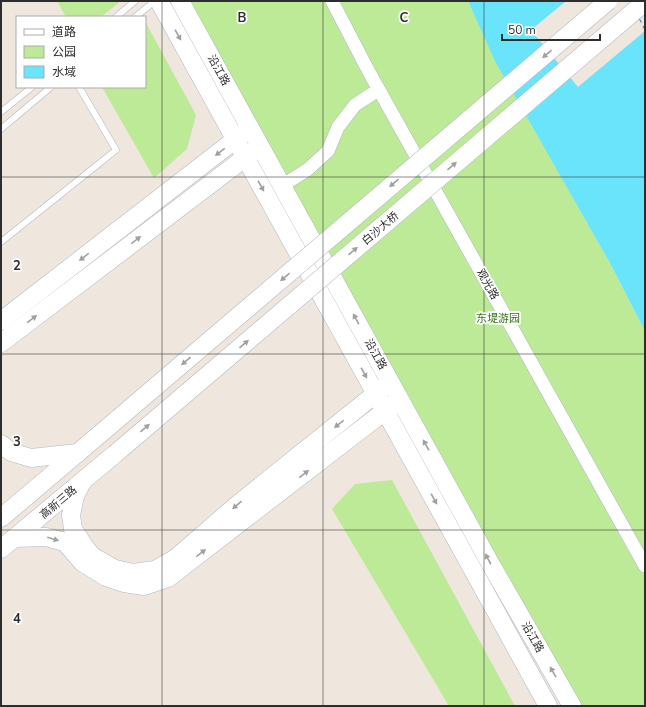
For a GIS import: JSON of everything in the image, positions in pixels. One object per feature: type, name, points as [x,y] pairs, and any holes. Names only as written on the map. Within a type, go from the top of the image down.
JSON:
[{"type":"main road","name":"沿江路","points":[[159,1],[548,706]]},
{"type":"main road","name":"沿江路","points":[[180,1],[283,185],[490,563],[572,706]]},
{"type":"main road","points":[[1,518],[608,1]]},
{"type":"main road","name":"白沙大桥","points":[[115,454],[645,2]]},
{"type":"main road","points":[[1,321],[250,128]]},
{"type":"main road","points":[[1,343],[261,146]]},
{"type":"main road","points":[[82,482],[76,496],[71,515],[73,529],[92,556],[115,569],[133,573],[155,570],[176,558],[237,504],[391,382]]},
{"type":"main road","points":[[15,538],[46,537],[65,542],[82,562],[106,577],[124,584],[144,586],[168,578],[400,399]]},
{"type":"main road","points":[[1,444],[11,452],[31,458],[78,453]]},
{"type":"main road","name":"高新三路","points":[[1,549],[115,454]]},
{"type":"street","name":"观光路","points":[[332,1],[378,90],[645,566]]},
{"type":"street","points":[[283,185],[307,170],[328,151],[338,127],[355,105],[378,90]]},
{"type":"lane","points":[[117,16],[135,1]]},
{"type":"lane","points":[[136,16],[155,1]]},
{"type":"lane","points":[[1,112],[31,88]]},
{"type":"lane","points":[[1,129],[50,88]]},
{"type":"lane","points":[[1,242],[116,150],[80,88]]},
{"type":"green space","points":[[57,1],[121,1],[102,16],[65,16]]},
{"type":"green space","name":"东堤游园","points":[[180,1],[468,1],[496,61],[610,263],[645,331],[645,706],[572,706]]},
{"type":"green space","points":[[146,23],[196,115],[187,149],[154,178],[103,88],[146,88]]},
{"type":"green space","points":[[392,480],[515,706],[449,706],[332,509],[355,484]]},
{"type":"water","points":[[468,1],[645,1],[645,331],[610,263],[495,61]]},
{"type":"pier","points":[[566,1],[645,1],[645,31],[578,87],[531,30]]},
{"type":"ferry route","points":[[639,18],[645,30]]}]
